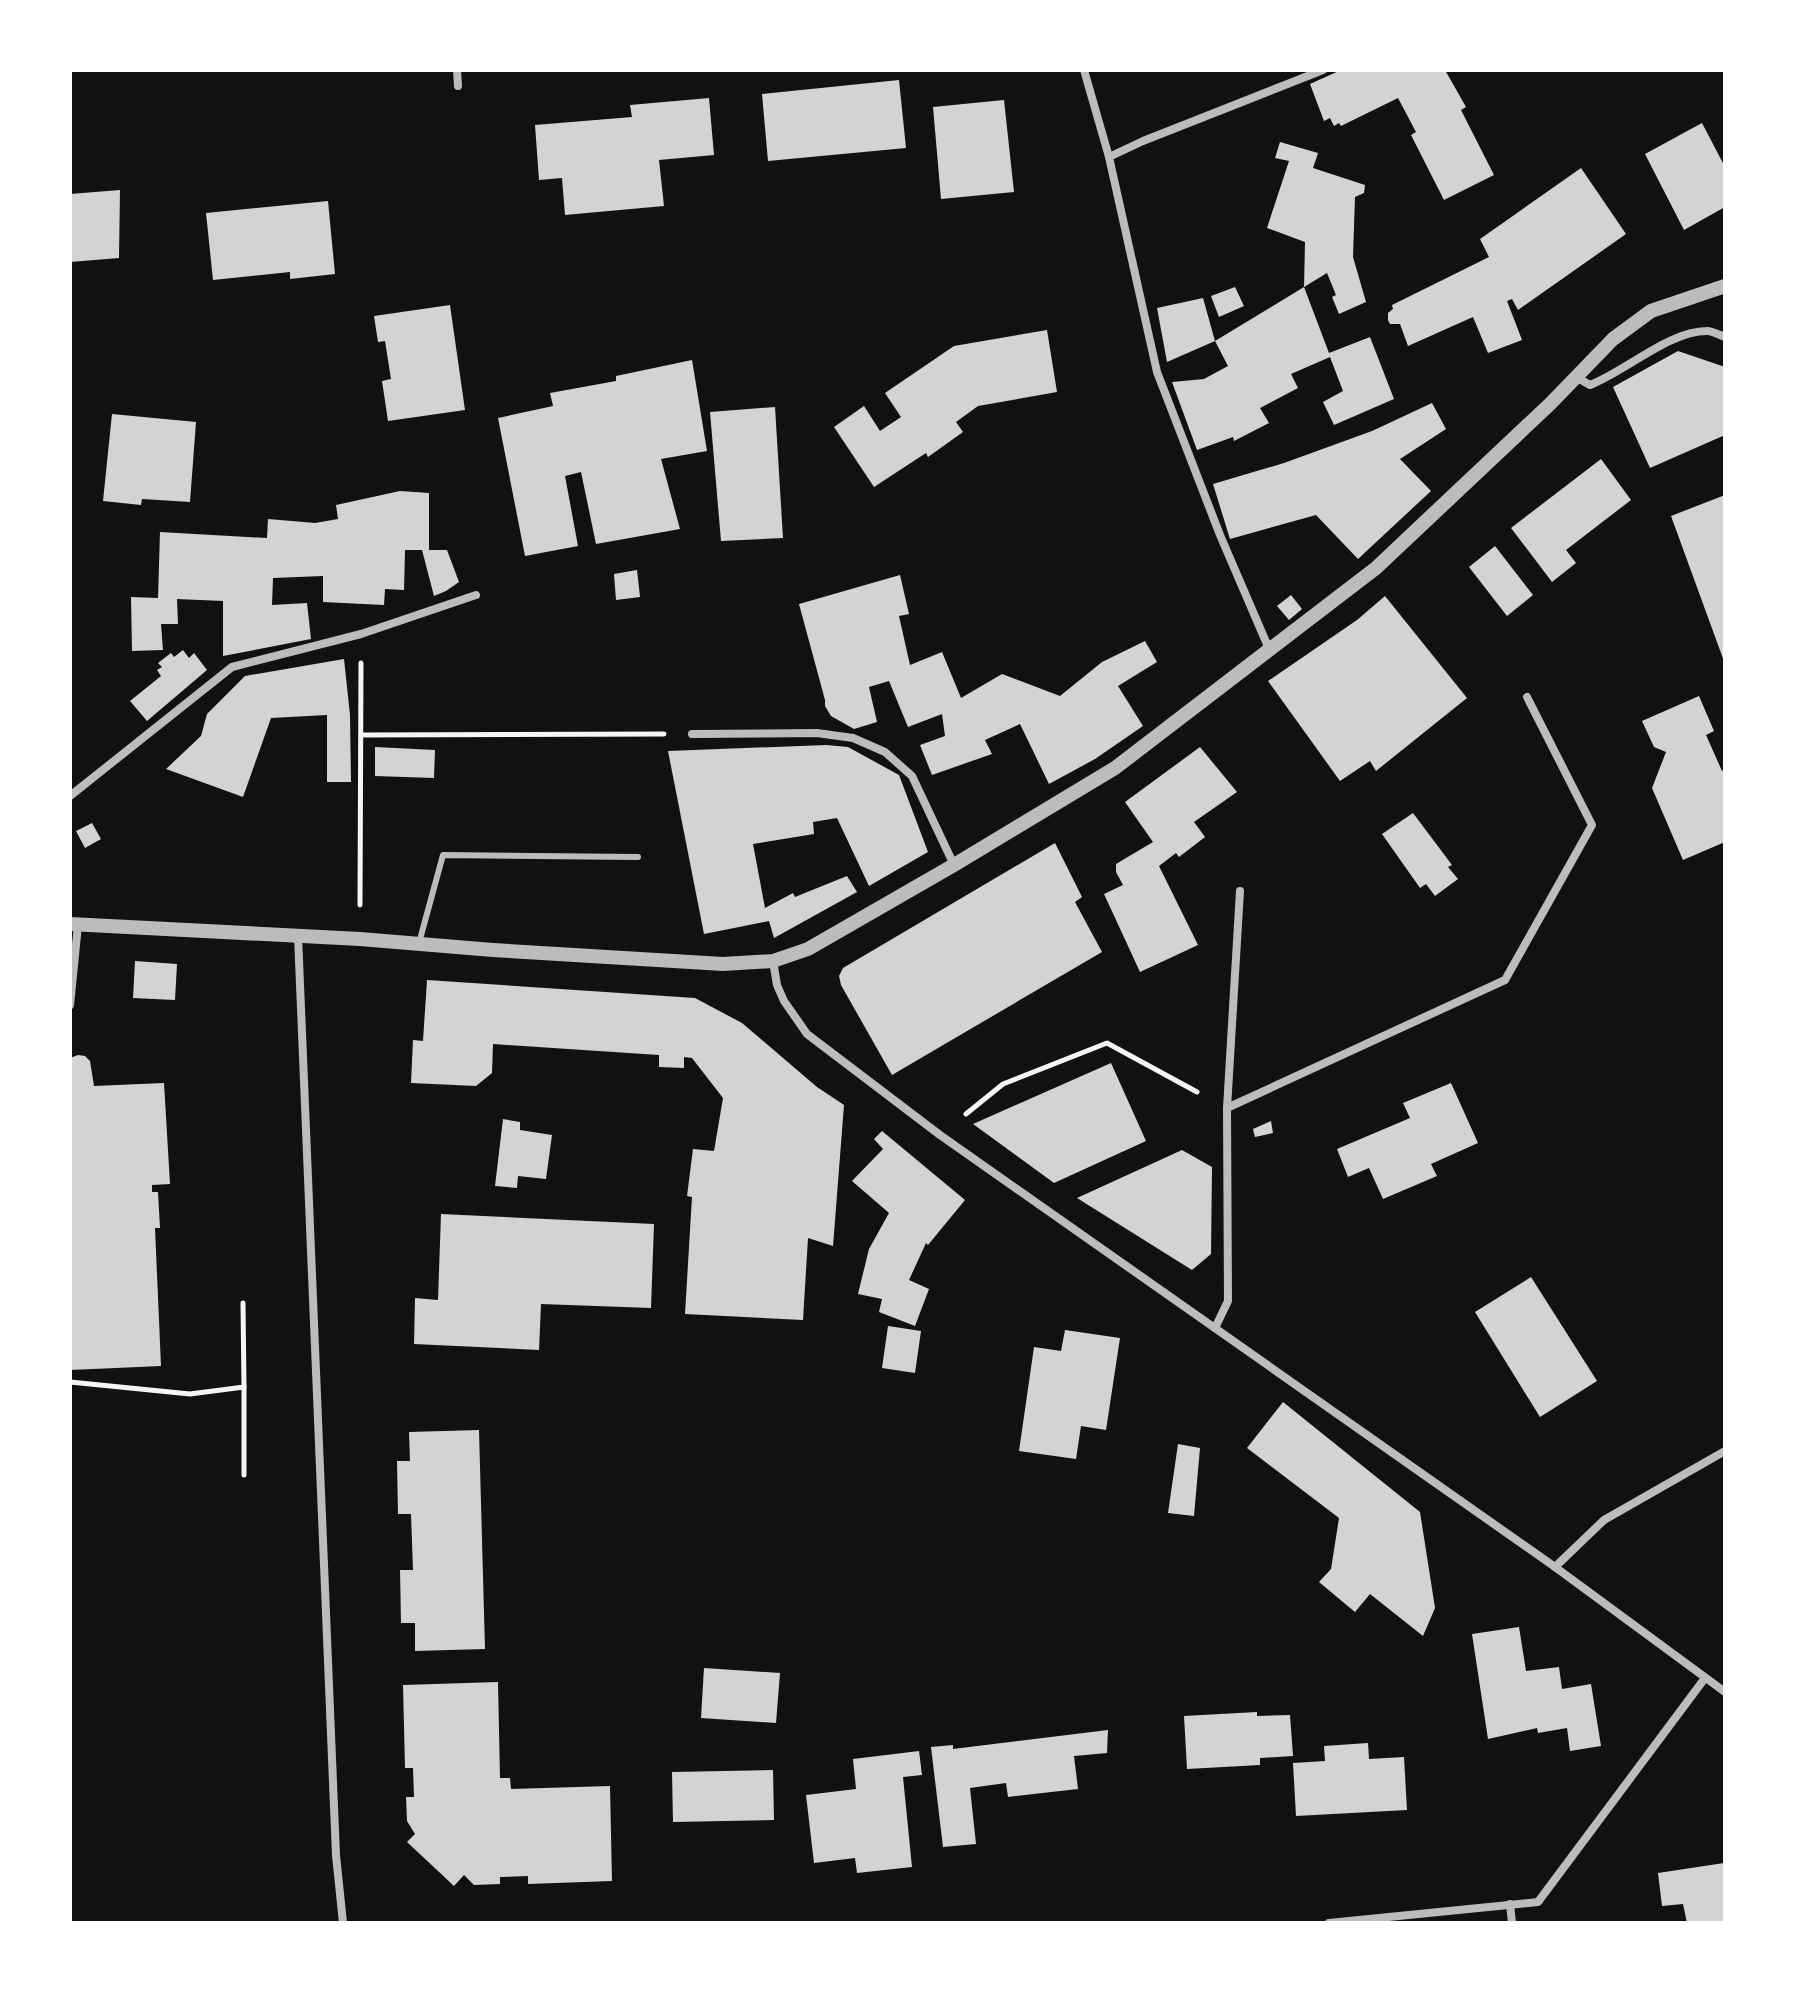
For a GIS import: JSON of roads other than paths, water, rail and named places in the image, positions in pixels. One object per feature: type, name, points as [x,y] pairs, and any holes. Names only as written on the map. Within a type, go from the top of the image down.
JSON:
[{"type":"street","points":[[457,70],[458,86]]},
{"type":"street","points":[[1084,70],[1109,157],[1157,372],[1220,535],[1269,649]]},
{"type":"street","points":[[1109,157],[1323,70]]},
{"type":"street","points":[[70,1005],[74,925],[360,939],[723,964],[773,961],[808,949],[1115,768],[1376,568],[1613,339],[1651,311],[1725,286]]},
{"type":"street","points":[[1576,377],[1590,385],[1611,377],[1676,338],[1708,331],[1725,337]]},
{"type":"street","points":[[70,796],[232,667],[361,634],[476,595]]},
{"type":"street","points":[[1227,1108],[1505,980],[1592,825],[1527,697]]},
{"type":"street","points":[[692,734],[817,733],[853,738],[885,752],[912,776],[954,865]]},
{"type":"street","points":[[1215,1328],[1228,1301],[1227,1108],[1240,891]]},
{"type":"street","points":[[298,936],[336,1855],[343,1923]]},
{"type":"street","points":[[773,961],[777,985],[784,1001],[807,1034],[940,1135],[1555,1567],[1725,1692]]},
{"type":"street","points":[[1555,1567],[1604,1520],[1725,1451]]},
{"type":"street","points":[[1329,1923],[1538,1902],[1705,1678]]},
{"type":"street","points":[[1510,1904],[1512,1923]]},
{"type":"lane","points":[[419,943],[443,855],[638,857]]}]
